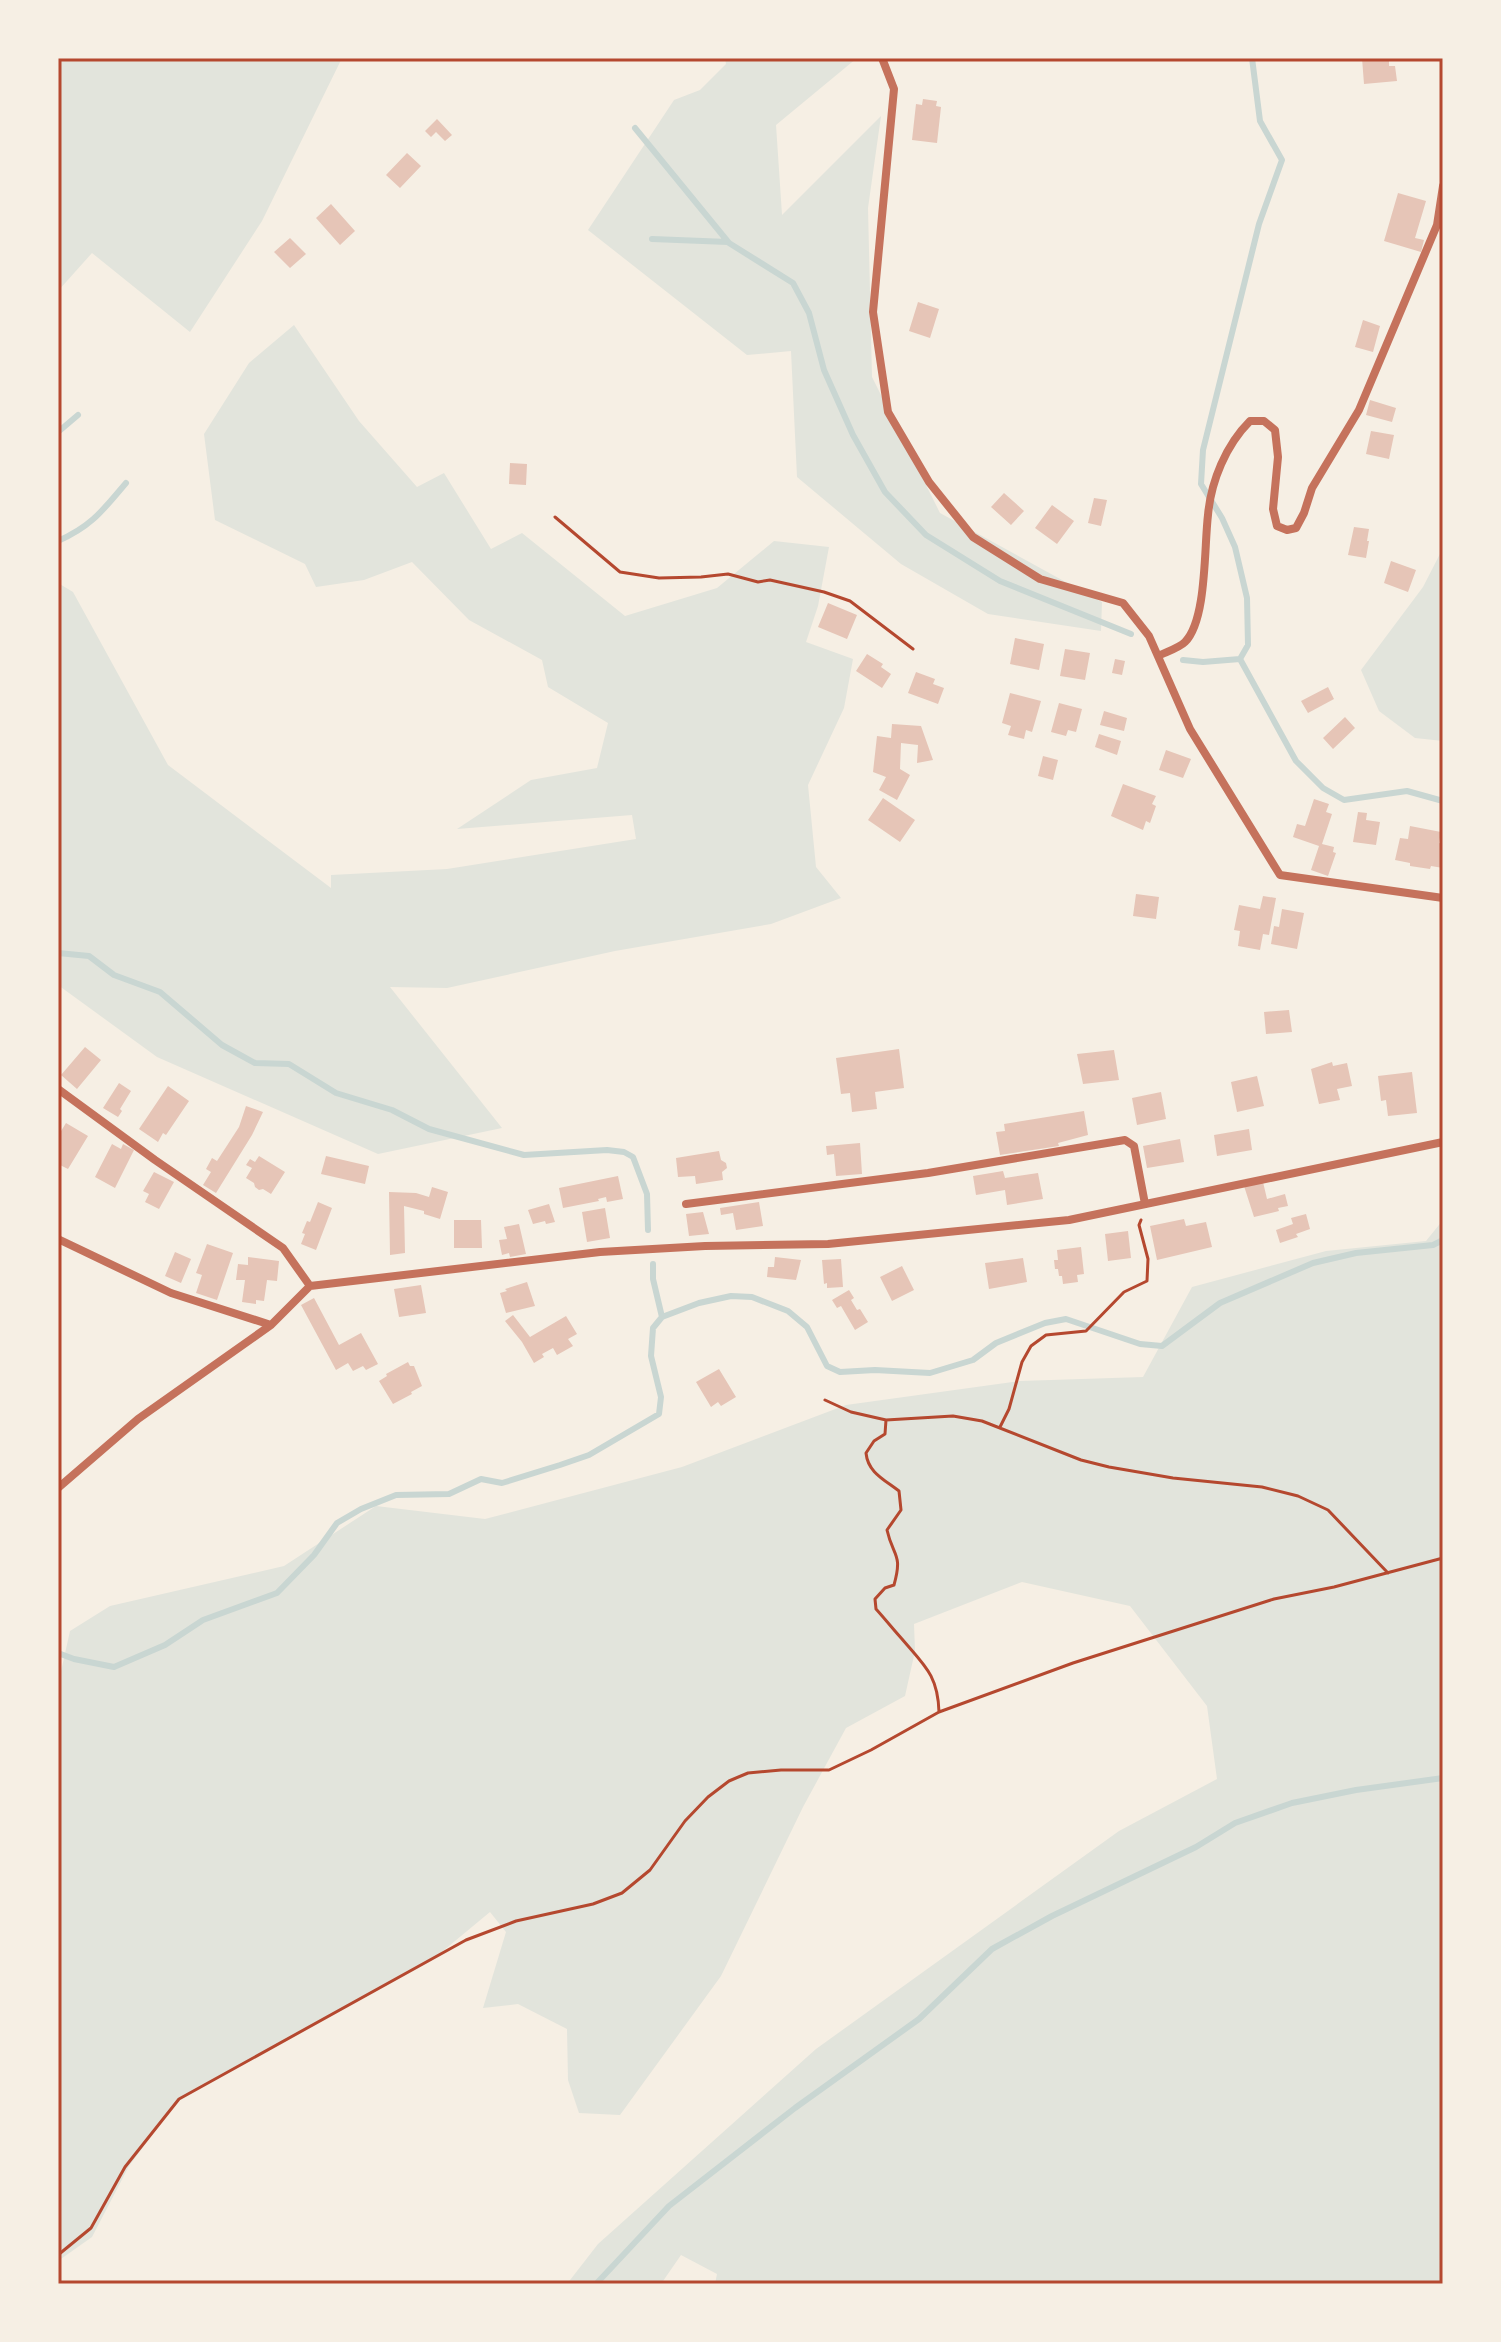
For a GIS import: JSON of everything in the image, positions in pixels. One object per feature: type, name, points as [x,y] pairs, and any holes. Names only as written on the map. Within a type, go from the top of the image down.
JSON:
[{"type":"street","points":[[882,58],[894,89],[873,312],[888,412],[929,482],[973,537],[1040,579],[1123,603],[1149,636],[1190,729],[1280,875],[1443,898]]},
{"type":"street","points":[[1158,656],[1185,642],[1199,617],[1208,511],[1220,467],[1236,435],[1250,421],[1264,421],[1275,430],[1278,457],[1273,509],[1277,526],[1287,530],[1296,528],[1312,488],[1359,410],[1437,225],[1443,186]]},
{"type":"street","points":[[58,1089],[283,1248],[310,1286]]},
{"type":"street","points":[[686,1204],[928,1173],[1125,1140],[1134,1146],[1145,1204]]},
{"type":"street","points":[[58,1488],[138,1419],[271,1325],[310,1286],[600,1252],[828,1244],[1069,1220],[1443,1142]]},
{"type":"street","points":[[58,1239],[171,1293],[271,1325]]},
{"type":"path","points":[[555,517],[620,572],[659,578],[728,574],[824,592],[850,601],[913,649]]},
{"type":"path","points":[[1000,1427],[1009,1409],[1022,1362],[1031,1346],[1046,1335],[1086,1331],[1124,1292],[1147,1281],[1148,1259],[1139,1225],[1145,1204]]},
{"type":"path","points":[[825,1400],[851,1412],[886,1420],[953,1416],[982,1421],[1081,1460],[1109,1467],[1173,1478],[1262,1487],[1298,1496],[1328,1510],[1388,1573]]},
{"type":"path","points":[[886,1420],[885,1434],[874,1441],[866,1453],[867,1464],[899,1491],[901,1510],[887,1530],[890,1544],[897,1553],[898,1569],[894,1585],[885,1588],[875,1599],[876,1609],[925,1663],[933,1677],[939,1712]]},
{"type":"path","points":[[58,2255],[91,2228],[125,2167],[179,2099],[466,1940],[516,1921],[593,1904],[622,1893],[650,1870],[685,1821],[729,1781],[748,1773],[829,1770],[939,1712],[1073,1663],[1274,1599],[1443,1558]]},
{"type":"shaded area","points":[[58,58],[342,58],[262,221],[190,332],[92,253],[58,291]]},
{"type":"shaded area","points":[[725,58],[857,58],[776,125],[782,215],[881,116],[868,208],[872,377],[940,513],[1102,602],[1101,631],[988,614],[901,564],[797,477],[791,351],[747,355],[588,230],[674,100],[700,90],[726,64]]},
{"type":"shaded area","points":[[294,325],[359,421],[417,487],[444,473],[491,549],[522,533],[625,616],[717,588],[774,541],[829,547],[818,606],[806,642],[853,659],[844,708],[808,785],[816,867],[841,898],[771,924],[615,951],[447,988],[390,987],[502,1128],[378,1154],[157,1057],[58,985],[58,583],[73,592],[168,765],[331,888],[331,875],[447,869],[636,839],[632,815],[457,829],[531,780],[597,768],[608,723],[548,687],[542,660],[469,620],[412,562],[364,580],[316,587],[305,564],[215,520],[204,434],[249,363]]},
{"type":"shaded area","points":[[1443,548],[1443,741],[1415,738],[1379,711],[1361,670],[1423,587]]},
{"type":"shaded area","points":[[1443,1220],[1443,2284],[715,2284],[717,2274],[681,2255],[661,2284],[567,2284],[598,2244],[816,2049],[1119,1831],[1217,1779],[1207,1706],[1130,1606],[1022,1582],[914,1624],[915,1651],[905,1696],[846,1728],[803,1807],[721,1976],[620,2115],[579,2113],[568,2080],[567,2029],[518,2004],[483,2008],[506,1932],[490,1912],[432,1960],[179,2099],[129,2166],[92,2237],[58,2261],[58,1685],[70,1631],[110,1606],[284,1566],[376,1506],[485,1519],[682,1467],[846,1405],[1020,1381],[1143,1377],[1192,1287],[1326,1251],[1426,1241]]},
{"type":"building","points":[[1362,58],[1389,58],[1389,66],[1395,66],[1397,81],[1364,84]]},
{"type":"building","points":[[923,99],[937,101],[936,106],[941,107],[937,143],[912,140],[916,104],[922,105]]},
{"type":"building","points":[[437,119],[452,135],[445,141],[436,132],[431,137],[425,131]]},
{"type":"building","points":[[407,153],[421,166],[400,188],[386,175]]},
{"type":"building","points":[[1398,193],[1426,201],[1415,238],[1424,240],[1421,252],[1384,241]]},
{"type":"building","points":[[331,204],[355,231],[340,245],[316,218]]},
{"type":"building","points":[[290,238],[306,254],[290,268],[274,252]]},
{"type":"building","points":[[918,302],[939,309],[930,338],[909,331]]},
{"type":"building","points":[[1363,320],[1380,326],[1373,352],[1355,347]]},
{"type":"building","points":[[1370,400],[1396,408],[1392,422],[1366,415]]},
{"type":"building","points":[[1371,431],[1394,435],[1389,459],[1366,454]]},
{"type":"building","points":[[510,463],[527,464],[526,485],[509,484]]},
{"type":"building","points":[[1004,493],[1024,511],[1011,525],[991,507]]},
{"type":"building","points":[[1094,498],[1107,500],[1101,526],[1088,523]]},
{"type":"building","points":[[1052,505],[1074,521],[1057,544],[1035,528]]},
{"type":"building","points":[[1354,527],[1369,529],[1366,558],[1348,555]]},
{"type":"building","points":[[1391,561],[1416,570],[1408,592],[1384,583]]},
{"type":"building","points":[[828,603],[857,615],[847,639],[818,627]]},
{"type":"building","points":[[1015,638],[1044,644],[1039,670],[1010,664]]},
{"type":"building","points":[[1065,649],[1090,653],[1085,680],[1060,676]]},
{"type":"building","points":[[867,654],[883,664],[881,667],[891,674],[882,688],[856,671]]},
{"type":"building","points":[[1115,659],[1125,661],[1122,675],[1112,673]]},
{"type":"building","points":[[916,672],[935,679],[933,684],[944,688],[938,704],[908,693]]},
{"type":"building","points":[[1328,687],[1334,699],[1308,713],[1301,701]]},
{"type":"building","points":[[1010,693],[1041,701],[1032,732],[1026,730],[1024,739],[1008,735],[1011,726],[1002,723]]},
{"type":"building","points":[[1059,703],[1082,709],[1076,732],[1068,730],[1066,736],[1051,732]]},
{"type":"building","points":[[1104,711],[1127,718],[1124,731],[1100,725]]},
{"type":"building","points":[[1345,717],[1355,728],[1333,749],[1323,738]]},
{"type":"building","points":[[892,724],[921,726],[933,760],[917,763],[918,745],[901,743],[900,769],[910,775],[897,800],[879,790],[886,777],[873,772],[877,736],[891,738]]},
{"type":"building","points":[[1099,734],[1121,741],[1117,755],[1095,747]]},
{"type":"building","points":[[1166,750],[1191,759],[1183,778],[1159,770]]},
{"type":"building","points":[[1043,756],[1058,760],[1053,780],[1038,776]]},
{"type":"building","points":[[1123,784],[1156,796],[1150,823],[1146,821],[1143,830],[1111,816]]},
{"type":"building","points":[[883,798],[915,820],[900,842],[868,820]]},
{"type":"building","points":[[1314,799],[1329,804],[1326,812],[1332,814],[1322,844],[1334,847],[1333,852],[1336,853],[1328,876],[1311,870],[1319,846],[1293,837],[1297,824],[1305,826]]},
{"type":"building","points":[[1358,812],[1367,813],[1366,820],[1380,822],[1376,845],[1353,842]]},
{"type":"building","points":[[1410,826],[1441,832],[1439,843],[1443,844],[1443,868],[1410,866],[1410,863],[1395,860],[1400,838],[1408,839]]},
{"type":"building","points":[[1136,894],[1159,897],[1156,919],[1133,916]]},
{"type":"building","points":[[1263,896],[1276,898],[1269,935],[1263,934],[1260,950],[1238,946],[1240,931],[1234,930],[1239,905],[1260,909]]},
{"type":"building","points":[[1282,909],[1304,913],[1297,949],[1271,944],[1274,926],[1279,927]]},
{"type":"building","points":[[1289,1010],[1292,1032],[1266,1034],[1264,1012]]},
{"type":"building","points":[[85,1047],[101,1060],[77,1089],[61,1075]]},
{"type":"building","points":[[899,1049],[904,1088],[875,1092],[877,1109],[852,1112],[850,1093],[841,1094],[836,1058]]},
{"type":"building","points":[[1114,1050],[1119,1080],[1083,1084],[1077,1054]]},
{"type":"building","points":[[1332,1062],[1333,1066],[1347,1063],[1352,1086],[1337,1089],[1340,1100],[1319,1104],[1311,1069]]},
{"type":"building","points":[[1412,1072],[1417,1113],[1388,1116],[1386,1100],[1381,1101],[1378,1076]]},
{"type":"building","points":[[1257,1076],[1264,1106],[1237,1112],[1231,1082]]},
{"type":"building","points":[[119,1083],[131,1091],[118,1117],[103,1108]]},
{"type":"building","points":[[168,1086],[189,1101],[158,1142],[139,1129]]},
{"type":"building","points":[[1161,1092],[1166,1119],[1137,1125],[1132,1098]]},
{"type":"building","points":[[246,1106],[263,1112],[216,1193],[203,1185],[211,1172],[206,1169],[212,1158],[217,1161],[239,1127]]},
{"type":"building","points":[[1084,1111],[1088,1135],[1058,1143],[1059,1146],[1000,1155],[996,1132],[1005,1131],[1004,1124]]},
{"type":"building","points":[[66,1123],[88,1136],[68,1169],[58,1164],[58,1136]]},
{"type":"building","points":[[1249,1129],[1252,1150],[1217,1156],[1214,1135]]},
{"type":"building","points":[[1180,1139],[1184,1162],[1147,1168],[1143,1146]]},
{"type":"building","points":[[860,1143],[862,1174],[836,1176],[834,1154],[827,1155],[826,1146]]},
{"type":"building","points":[[112,1144],[121,1149],[123,1144],[134,1150],[115,1188],[95,1177]]},
{"type":"building","points":[[719,1151],[727,1168],[722,1172],[723,1180],[696,1184],[695,1176],[678,1177],[676,1158]]},
{"type":"building","points":[[259,1156],[285,1172],[271,1194],[259,1190],[246,1178],[252,1168],[246,1165],[250,1159],[255,1162]]},
{"type":"building","points":[[326,1156],[369,1166],[365,1184],[321,1174]]},
{"type":"building","points":[[1003,1171],[1005,1178],[1038,1173],[1043,1199],[1007,1205],[1005,1190],[976,1195],[973,1176]]},
{"type":"building","points":[[154,1172],[174,1182],[159,1209],[145,1202],[149,1194],[143,1191]]},
{"type":"building","points":[[618,1176],[623,1199],[607,1202],[606,1197],[563,1208],[559,1188]]},
{"type":"building","points":[[1263,1182],[1267,1199],[1285,1194],[1288,1206],[1254,1217],[1244,1186]]},
{"type":"building","points":[[432,1187],[448,1192],[440,1219],[404,1206],[405,1253],[390,1255],[389,1192],[429,1197]]},
{"type":"building","points":[[318,1202],[332,1208],[316,1250],[301,1244],[305,1234],[302,1233]]},
{"type":"building","points":[[759,1202],[763,1226],[736,1230],[733,1213],[721,1215],[720,1208]]},
{"type":"building","points":[[549,1204],[555,1222],[533,1224],[528,1210]]},
{"type":"building","points":[[605,1208],[610,1238],[587,1242],[582,1212]]},
{"type":"building","points":[[703,1212],[709,1234],[689,1236],[686,1214]]},
{"type":"building","points":[[1306,1214],[1310,1229],[1280,1243],[1276,1230],[1293,1224],[1291,1218]]},
{"type":"building","points":[[1184,1219],[1186,1226],[1206,1222],[1212,1247],[1157,1260],[1150,1226]]},
{"type":"building","points":[[454,1220],[481,1220],[482,1248],[454,1248]]},
{"type":"building","points":[[519,1224],[526,1254],[502,1255],[499,1240],[507,1239],[504,1227]]},
{"type":"building","points":[[1128,1231],[1131,1258],[1108,1261],[1105,1234]]},
{"type":"building","points":[[207,1244],[233,1253],[217,1300],[196,1293],[202,1275],[196,1273]]},
{"type":"building","points":[[1081,1247],[1084,1274],[1077,1275],[1078,1282],[1063,1284],[1062,1276],[1055,1269],[1057,1250]]},
{"type":"building","points":[[175,1252],[191,1259],[181,1283],[165,1276]]},
{"type":"building","points":[[248,1257],[279,1261],[277,1281],[267,1280],[264,1301],[256,1300],[256,1304],[242,1302],[245,1280],[236,1280],[238,1264],[248,1265]]},
{"type":"building","points":[[775,1257],[801,1260],[796,1280],[767,1277],[768,1267],[774,1267]]},
{"type":"building","points":[[1023,1258],[1027,1282],[989,1289],[985,1263]]},
{"type":"building","points":[[841,1259],[843,1287],[827,1288],[822,1260]]},
{"type":"building","points":[[902,1266],[914,1290],[892,1301],[880,1277]]},
{"type":"building","points":[[527,1282],[535,1306],[506,1313],[500,1293]]},
{"type":"building","points":[[421,1285],[426,1313],[399,1317],[394,1289]]},
{"type":"building","points":[[849,1290],[854,1298],[851,1300],[868,1322],[855,1330],[841,1306],[837,1308],[832,1300]]},
{"type":"building","points":[[314,1298],[339,1345],[361,1333],[378,1364],[366,1370],[363,1366],[353,1371],[348,1363],[336,1370],[301,1305]]},
{"type":"building","points":[[513,1315],[530,1337],[566,1316],[577,1334],[568,1339],[573,1346],[557,1355],[553,1348],[534,1363],[505,1321]]},
{"type":"building","points":[[408,1362],[414,1366],[422,1386],[393,1404],[379,1381]]},
{"type":"building","points":[[719,1369],[736,1397],[721,1406],[718,1402],[711,1407],[696,1382]]},
{"type":"waterway","points":[[1252,58],[1260,121],[1282,160],[1259,224],[1203,450],[1201,484],[1235,547],[1247,598],[1248,645],[1240,659],[1296,761],[1323,788],[1344,800],[1407,791],[1443,801]]},
{"type":"waterway","points":[[635,128],[729,243],[793,283],[809,313],[824,370],[853,435],[885,492],[926,535],[1000,581],[1131,634]]},
{"type":"waterway","points":[[652,239],[728,242]]},
{"type":"waterway","points":[[58,432],[78,415]]},
{"type":"waterway","points":[[58,541],[88,523],[126,483]]},
{"type":"waterway","points":[[1183,660],[1240,659]]},
{"type":"waterway","points":[[58,953],[89,956],[114,975],[160,992],[222,1045],[255,1063],[289,1064],[336,1093],[392,1110],[429,1129],[524,1155],[607,1150],[624,1152],[633,1157],[647,1194],[648,1230]]},
{"type":"waterway","points":[[58,1653],[114,1667],[165,1645],[203,1620],[277,1593],[314,1555],[337,1523],[361,1509],[396,1495],[449,1494],[481,1479],[502,1483],[589,1455],[659,1414],[661,1397],[651,1356],[653,1328],[662,1317],[699,1303],[731,1296],[752,1297],[788,1311],[807,1327],[827,1366],[840,1372],[930,1373],[973,1360],[996,1343],[1045,1323],[1066,1319],[1140,1344],[1162,1346],[1220,1303],[1313,1263],[1356,1253],[1433,1245],[1443,1240]]},
{"type":"waterway","points":[[653,1264],[653,1279],[662,1317]]},
{"type":"waterway","points":[[596,2284],[669,2206],[795,2108],[919,2019],[992,1949],[1052,1916],[1196,1847],[1235,1823],[1292,1803],[1443,1778]]}]
